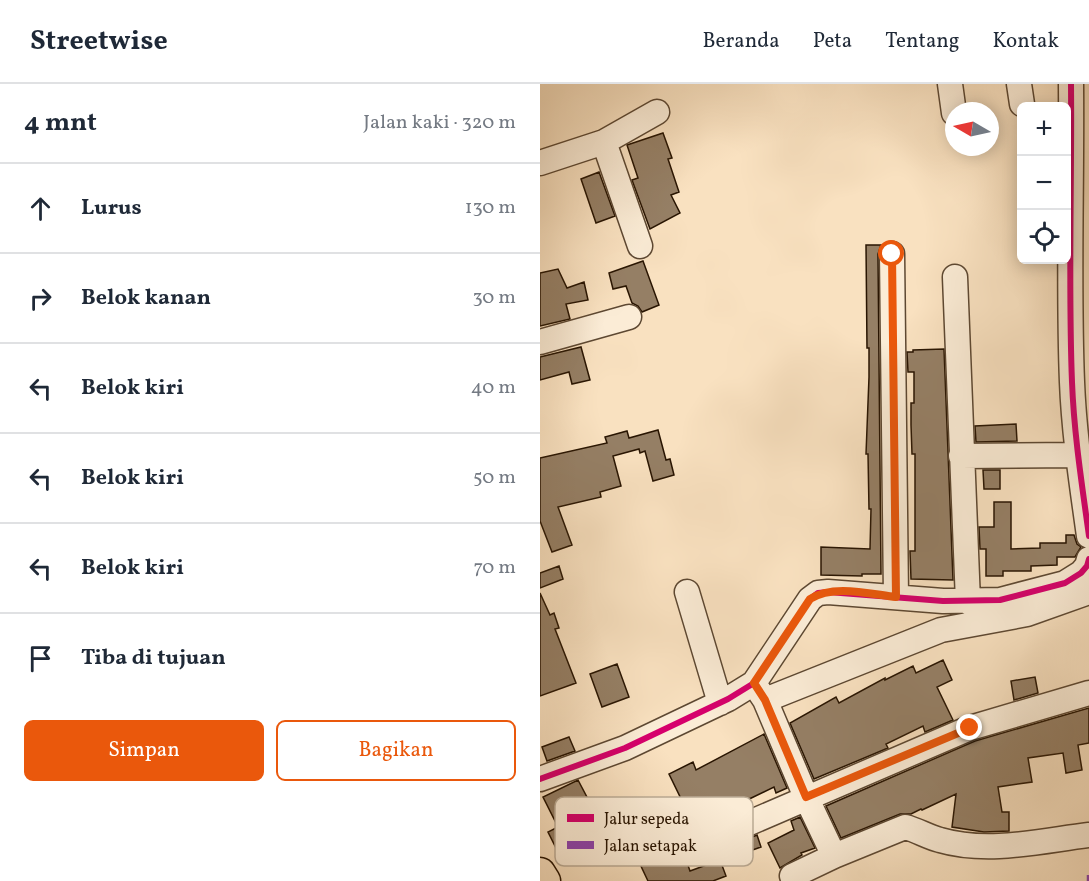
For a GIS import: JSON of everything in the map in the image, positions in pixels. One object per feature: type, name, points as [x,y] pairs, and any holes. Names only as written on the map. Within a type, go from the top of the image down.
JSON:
[{"type":"main road","points":[[540,873],[545,881]]},
{"type":"street","points":[[950,84],[952,102]]},
{"type":"street","points":[[1071,84],[1080,164],[1070,296],[1072,383],[1077,455],[1089,536]]},
{"type":"street","points":[[540,163],[604,142],[657,112]]},
{"type":"street","points":[[604,142],[640,246]]},
{"type":"street","points":[[892,254],[896,597]]},
{"type":"street","points":[[955,277],[968,602]]},
{"type":"street","points":[[540,342],[629,316]]},
{"type":"street","points":[[961,456],[1077,455]]},
{"type":"street","points":[[760,691],[810,599],[818,593],[854,592],[968,602],[1000,600],[1065,583],[1081,573],[1089,559]]},
{"type":"street","points":[[687,592],[720,703]]},
{"type":"street","points":[[540,779],[626,747],[720,703],[941,630],[1027,614],[1089,592]]},
{"type":"street","points":[[760,691],[834,856]]},
{"type":"street","points":[[753,821],[970,728],[1089,693]]},
{"type":"street","points":[[792,876],[905,827],[916,829],[939,840],[984,847],[1089,835]]},
{"type":"building","points":[[663,133],[672,158],[668,159],[679,192],[671,195],[680,213],[650,229],[632,180],[638,178],[627,145]]},
{"type":"building","points":[[599,172],[615,216],[596,223],[581,179]]},
{"type":"building","points":[[866,245],[881,245],[878,254],[881,574],[821,575],[821,547],[870,549],[871,509],[869,509],[868,454],[866,454],[869,348],[867,348]]},
{"type":"building","points":[[643,261],[659,305],[642,312],[632,303],[626,286],[613,289],[609,273]]},
{"type":"building","points":[[558,269],[567,288],[584,282],[588,300],[566,304],[570,319],[540,326],[540,273]]},
{"type":"building","points":[[581,347],[590,380],[572,384],[569,372],[540,380],[540,357]]},
{"type":"building","points":[[944,349],[953,580],[911,579],[910,551],[915,551],[915,454],[912,454],[911,425],[914,372],[908,372],[907,352]]},
{"type":"building","points":[[1016,424],[1017,441],[976,442],[975,426]]},
{"type":"building","points":[[658,430],[666,460],[670,459],[674,475],[653,481],[645,451],[640,453],[639,449],[613,456],[621,486],[600,492],[601,497],[558,507],[572,545],[552,552],[540,521],[540,458],[607,443],[605,437],[627,431],[629,438]]},
{"type":"building","points":[[983,470],[1000,470],[1000,489],[984,489]]},
{"type":"building","points":[[994,502],[1011,502],[1011,549],[1040,548],[1040,543],[1066,543],[1066,535],[1074,535],[1077,544],[1081,547],[1075,557],[1057,557],[1057,565],[1031,566],[1031,571],[1003,571],[1003,576],[986,576],[986,549],[980,549],[979,527],[994,527]]},
{"type":"building","points":[[559,566],[563,579],[540,588],[540,573]]},
{"type":"building","points":[[540,593],[550,615],[554,613],[559,628],[555,629],[576,683],[540,696]]},
{"type":"building","points":[[943,660],[952,680],[937,687],[953,720],[925,732],[923,726],[886,744],[888,748],[814,779],[790,723],[836,697],[839,703],[913,666],[916,673]]},
{"type":"building","points":[[617,664],[629,697],[602,707],[590,674]]},
{"type":"building","points":[[1035,677],[1038,693],[1014,700],[1011,681]]},
{"type":"building","points":[[1089,708],[1089,743],[1078,745],[1082,770],[1066,773],[1063,753],[1028,758],[1032,782],[998,787],[1002,812],[1009,812],[1009,831],[984,832],[952,827],[956,794],[922,810],[911,814],[900,814],[841,838],[826,806],[975,741]]},
{"type":"building","points":[[764,734],[787,788],[776,793],[774,787],[753,797],[680,797],[669,774],[693,762],[696,770]]},
{"type":"building","points":[[569,737],[575,751],[547,761],[542,747]]},
{"type":"building","points":[[578,780],[587,797],[555,797],[555,821],[543,797]]},
{"type":"building","points":[[800,817],[815,848],[801,853],[802,855],[780,868],[768,843],[794,830],[791,821]]},
{"type":"building","points":[[555,828],[555,846],[548,832]]},
{"type":"building","points":[[757,835],[761,847],[753,850],[753,837]]},
{"type":"building","points":[[641,866],[688,866],[690,871],[704,866],[722,866],[726,876],[713,881],[648,881]]},
{"type":"marked path","points":[[1089,875],[1089,881]]},
{"type":"cycle path","points":[[1071,84],[1072,382],[1076,440],[1089,536]]},
{"type":"cycle path","points":[[540,779],[625,748],[728,699],[754,683],[810,599],[818,593],[943,601],[1000,600],[1065,583],[1081,573],[1089,559]]},
{"type":"route","points":[[892,254],[896,597],[854,592],[818,593],[810,599],[754,683],[765,700],[806,797],[970,728]]}]
